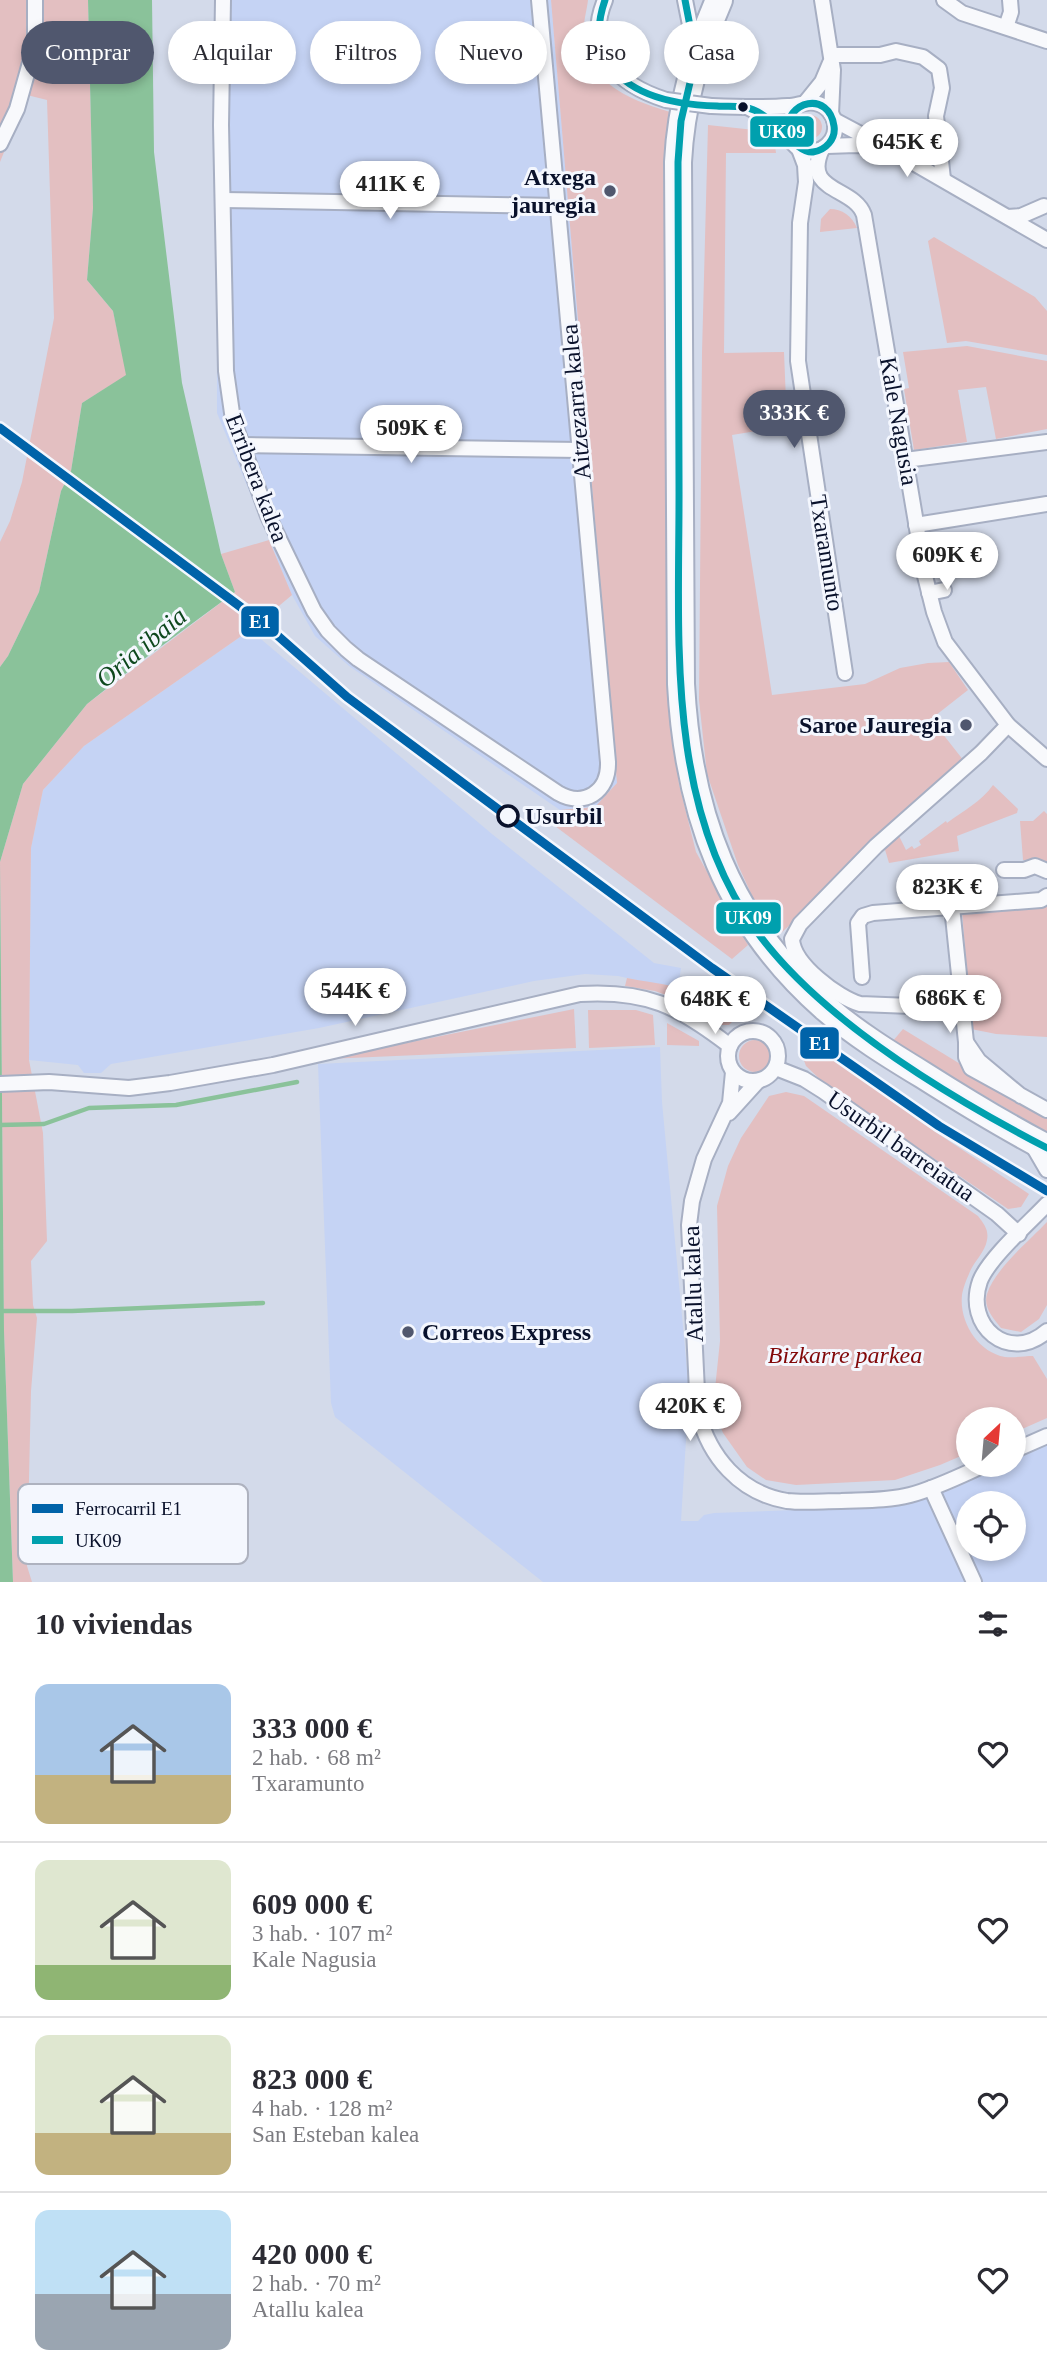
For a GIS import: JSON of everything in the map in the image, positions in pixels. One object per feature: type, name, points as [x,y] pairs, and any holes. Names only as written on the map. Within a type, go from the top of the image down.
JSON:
[{"type":"highway","points":[[711,21],[719,0]]},
{"type":"highway","points":[[688,84],[681,121],[678,162],[680,646],[683,719],[701,815],[720,868],[735,897],[765,944],[801,985],[828,1010],[890,1055],[1038,1143]]},
{"type":"street","points":[[0,144],[17,109],[35,45],[35,0]]},
{"type":"street","name":"Erribera kalea","points":[[223,0],[221,125],[226,371],[230,407],[268,516],[306,597],[328,631],[358,659],[558,793],[573,800],[589,796]]},
{"type":"street","name":"Aitzezarra kalea","points":[[540,0],[609,773],[598,791],[589,796]]},
{"type":"street","points":[[605,0],[598,23],[600,40],[613,70],[629,84],[666,100],[711,106],[749,108],[821,105],[832,117],[1007,217],[1044,235]]},
{"type":"street","points":[[685,0],[689,21]]},
{"type":"street","points":[[820,176],[818,162],[835,131],[832,117],[832,55],[822,0]]},
{"type":"street","points":[[944,0],[962,13],[1047,41]]},
{"type":"street","points":[[1006,27],[1011,12],[1010,0]]},
{"type":"street","points":[[832,55],[880,55],[895,51],[923,57],[939,69],[942,88],[936,116],[943,179]]},
{"type":"street","points":[[786,134],[787,118],[822,82],[832,55]]},
{"type":"street","points":[[749,108],[770,119],[799,149],[811,152],[856,145],[886,148]]},
{"type":"street","name":"Txaramunto","points":[[799,149],[806,181],[800,223],[798,361],[845,673]]},
{"type":"street","name":"Txaramunto","points":[[800,223],[816,194],[820,176]]},
{"type":"street","name":"Kale Nagusia","points":[[820,176],[832,190],[857,202],[864,215],[916,525],[936,591],[945,642],[1008,725],[1047,758]]},
{"type":"street","points":[[223,200],[558,206]]},
{"type":"street","points":[[1007,217],[1021,216],[1046,205]]},
{"type":"street","points":[[1044,235],[1037,221],[1046,205]]},
{"type":"street","points":[[905,460],[1047,442]]},
{"type":"street","points":[[243,445],[580,450]]},
{"type":"street","points":[[916,525],[1047,504]]},
{"type":"street","points":[[961,1008],[860,1004],[849,1001],[836,994],[802,962],[795,953],[792,939],[800,924],[876,846],[981,753],[1008,725]]},
{"type":"street","points":[[1004,870],[1024,870],[1035,866],[1047,871]]},
{"type":"street","points":[[862,977],[858,923],[863,916],[1041,900],[1047,896]]},
{"type":"street","points":[[952,906],[966,1042],[979,1061],[1021,1096],[1047,1110]]},
{"type":"street","points":[[0,1084],[50,1082],[129,1088],[170,1083],[273,1065],[580,995],[607,993],[647,998],[666,1005],[692,1019],[730,1046]]},
{"type":"street","points":[[763,1032],[777,1047],[779,1054],[776,1068],[772,1074],[758,1081],[742,1079],[733,1072],[728,1060],[730,1046],[741,1033],[763,1032]]},
{"type":"street","name":"Usurbil barreiatua","points":[[776,1068],[804,1079],[823,1091],[998,1214],[1019,1234]]},
{"type":"street","name":"Atallu kalea","points":[[724,1120],[732,1093],[733,1072]]},
{"type":"street","name":"Atallu kalea","points":[[758,1081],[735,1104],[724,1120],[696,1180],[690,1225],[698,1412],[707,1440],[723,1465],[740,1480],[759,1492],[788,1501],[907,1496],[956,1477]]},
{"type":"street","points":[[1038,1143],[1047,1170]]},
{"type":"street","points":[[1047,1203],[981,1279],[977,1296],[978,1312],[992,1335],[1009,1343],[1027,1343],[1047,1331]]},
{"type":"street","points":[[1026,1445],[1047,1436]]},
{"type":"street","points":[[931,1488],[974,1582]]},
{"type":"shaded area","points":[[216,0],[551,0],[617,783],[595,807],[560,810],[349,666],[315,636],[292,595],[217,413],[216,84],[296,84],[296,21],[216,21]]},
{"type":"shaded area","points":[[250,630],[492,834],[654,963],[681,968],[678,989],[618,976],[585,974],[534,981],[319,1028],[111,1064],[101,1073],[84,1073],[78,1065],[29,1060],[31,848],[43,790],[84,746]]},
{"type":"shaded area","points":[[660,1047],[662,1102],[689,1391],[681,1521],[698,1521],[704,1515],[714,1513],[875,1507],[912,1502],[953,1489],[979,1477],[1026,1477],[1026,1455],[1047,1445],[1047,1582],[543,1582],[335,1417],[331,1403],[318,1064]]},
{"type":"green space","points":[[0,0],[88,0],[89,21],[21,21],[21,84],[90,84],[93,208],[87,280],[113,311],[127,375],[82,403],[71,471],[61,491],[39,592],[0,667],[0,542],[10,521],[22,482],[54,318],[47,100],[27,95],[0,162]]},
{"type":"green space","points":[[551,0],[588,0],[585,21],[561,21],[561,84],[610,84],[623,94],[670,112],[671,722],[679,784],[696,852],[748,945],[732,959],[551,823],[560,810],[595,807],[617,783]]},
{"type":"green space","points":[[810,115],[821,122],[822,127],[815,138],[810,139],[799,132],[798,127],[805,116]]},
{"type":"green space","points":[[708,125],[765,131],[774,138],[776,153],[726,153],[724,353],[784,352],[787,426],[732,435],[772,695],[865,684],[900,668],[949,662],[968,690],[931,719],[964,761],[778,936],[759,911],[738,865],[707,774],[699,700],[702,353]]},
{"type":"green space","points":[[830,209],[846,214],[857,228],[820,232],[821,219]]},
{"type":"green space","points":[[934,237],[1035,297],[1047,311],[1047,355],[966,341],[947,343],[928,241]]},
{"type":"green space","points":[[967,346],[1047,361],[1047,429],[996,439],[986,387],[958,390],[967,442],[914,450],[904,389],[909,388],[903,352]]},
{"type":"green space","points":[[269,540],[292,595],[250,630],[84,746],[43,790],[31,848],[29,1060],[43,1133],[47,1241],[31,1261],[33,1305],[37,1318],[31,1391],[29,1484],[18,1484],[18,1564],[27,1564],[32,1582],[13,1582],[4,1331],[0,862],[23,784],[87,704],[235,592],[221,554]]},
{"type":"green space","points":[[993,785],[1018,809],[1017,813],[957,836],[959,851],[889,863],[883,843],[897,832],[906,850],[912,846],[914,849],[921,845],[919,841],[972,805]]},
{"type":"green space","points":[[1044,811],[1047,814],[1047,864],[1042,861],[1023,860],[1020,821],[1033,821]]},
{"type":"green space","points":[[1047,902],[1047,1037],[996,1034],[971,1029],[962,910]]},
{"type":"green space","points":[[627,978],[701,994],[725,1010],[733,1021],[729,1025],[722,1025],[673,1001],[674,998],[655,991],[625,986]]},
{"type":"green space","points":[[574,1009],[576,1048],[327,1059]]},
{"type":"green space","points":[[588,1010],[636,1010],[653,1015],[655,1045],[589,1048]]},
{"type":"green space","points":[[667,1023],[699,1041],[699,1046],[667,1045]]},
{"type":"green space","points":[[903,1029],[1047,1117],[1047,1132],[892,1042]]},
{"type":"green space","points":[[804,1035],[922,1123],[1029,1194],[1021,1207],[1008,1209],[826,1085],[806,1066],[798,1044]]},
{"type":"green space","points":[[755,1040],[767,1044],[771,1056],[767,1068],[755,1072],[743,1068],[739,1056],[743,1044]]},
{"type":"green space","name":"Bizkarre parkea","points":[[786,1092],[804,1096],[978,1216],[987,1230],[987,1240],[971,1270],[962,1295],[967,1325],[979,1342],[995,1354],[1005,1357],[1033,1356],[1047,1379],[1047,1418],[1026,1427],[1026,1407],[956,1407],[956,1458],[895,1480],[796,1485],[766,1480],[747,1467],[723,1433],[713,1408],[720,1341],[717,1206],[728,1166],[741,1138],[769,1096]]},
{"type":"green space","points":[[1047,1222],[1047,1305],[1039,1319],[1021,1332],[1001,1328],[988,1308],[987,1294],[1005,1265]]},
{"type":"water","points":[[88,0],[152,0],[152,21],[89,21]]},
{"type":"water","name":"Oria ibaia","points":[[90,84],[153,84],[154,152],[182,383],[221,554],[235,592],[87,704],[23,784],[0,862],[0,667],[39,592],[61,491],[71,471],[82,403],[126,375],[113,311],[87,280],[93,208]]},
{"type":"water","points":[[0,862],[4,1331],[13,1582],[0,1582]]},
{"type":"waterway","points":[[0,1125],[44,1124],[89,1108],[176,1105],[297,1082]]},
{"type":"waterway","points":[[0,1311],[72,1311],[263,1303]]},
{"type":"rail line","name":"E1","points":[[0,428],[269,628],[347,697],[712,968],[939,1126],[1047,1191]]},
{"type":"transit line","name":"UK09","points":[[605,0],[600,23],[601,47],[617,74],[629,84],[671,101],[754,110],[806,151],[818,151],[832,139],[834,126],[831,115],[817,104],[800,107],[788,122],[786,134]]},
{"type":"transit line","name":"UK09","points":[[685,0],[696,57],[681,121],[678,162],[679,655],[691,772],[705,828],[727,882],[757,932],[784,965],[816,997],[890,1055],[970,1105],[1047,1148]]},
{"type":"place","name":"Atxega jauregia","points":[[610,191]]},
{"type":"place","name":"Saroe Jauregia","points":[[966,725]]},
{"type":"place","name":"Usurbil","points":[[508,816]]},
{"type":"place","name":"Correos Express","points":[[408,1332]]}]
